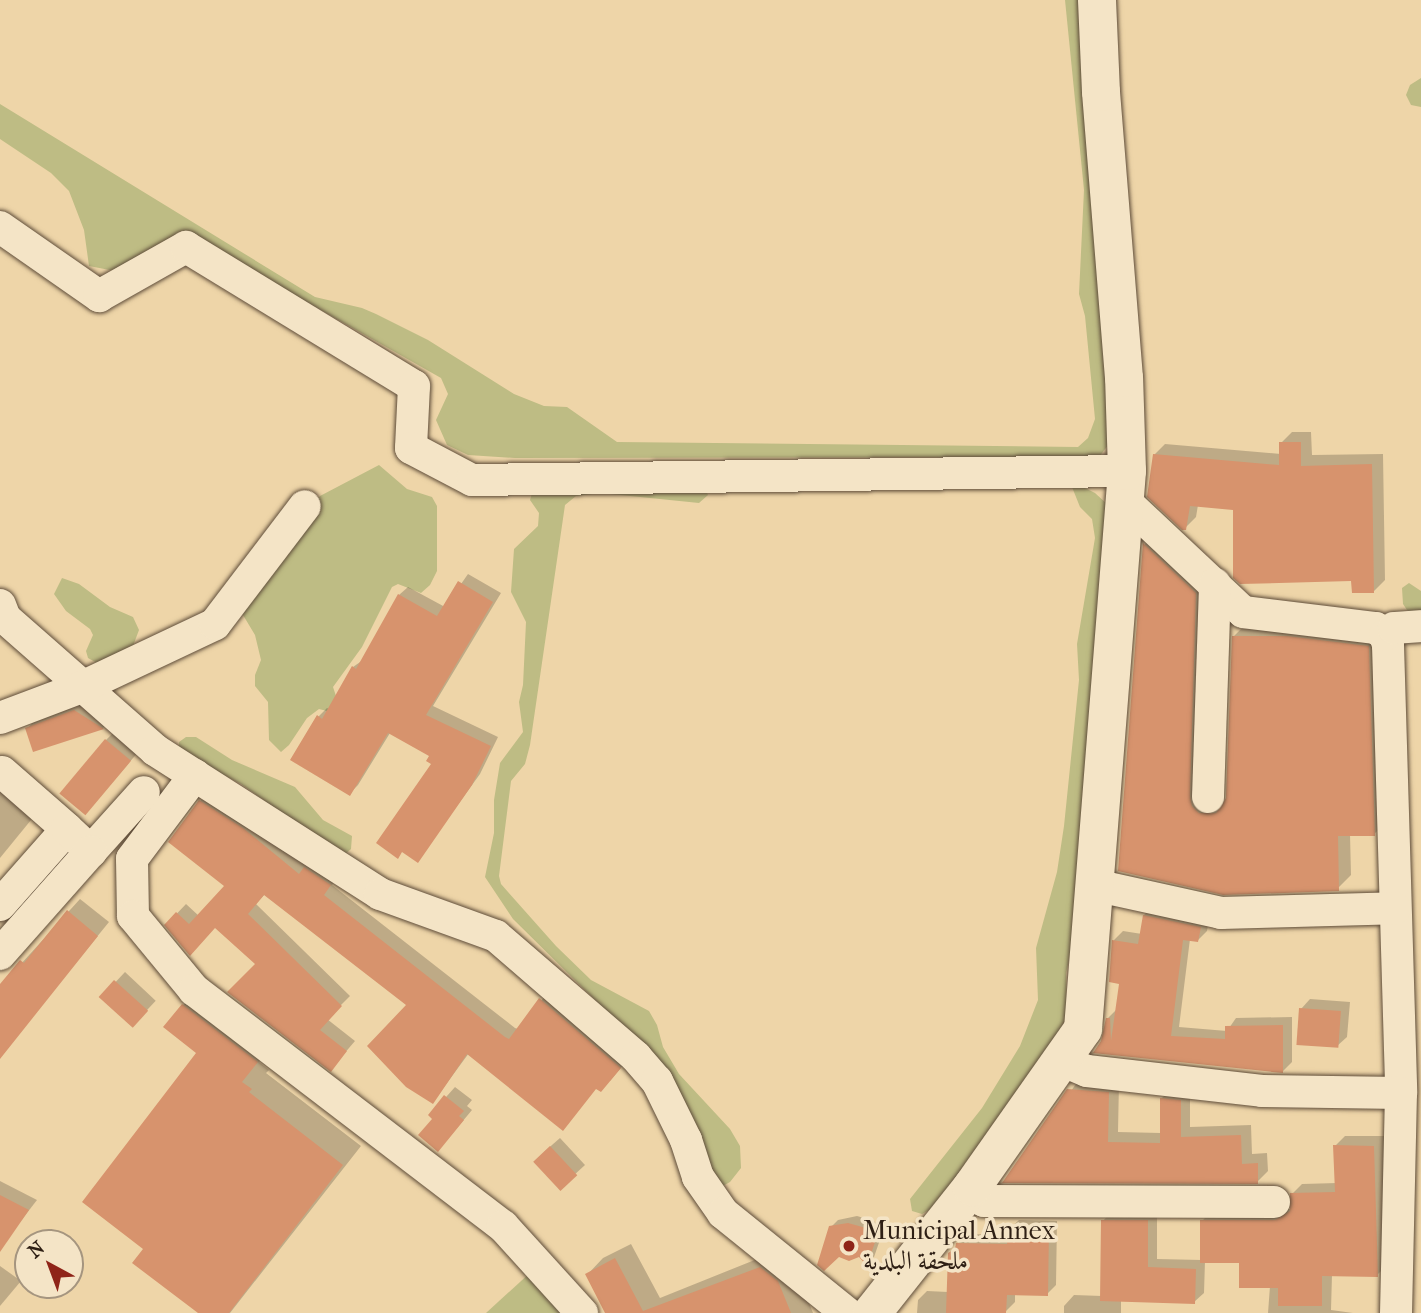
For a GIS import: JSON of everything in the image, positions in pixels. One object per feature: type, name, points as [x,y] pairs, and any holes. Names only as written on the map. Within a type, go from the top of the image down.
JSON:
[{"type":"street","points":[[872,1313],[969,1192],[1083,1029],[1126,486],[1124,378],[1101,92],[1097,0]]},
{"type":"street","points":[[0,227],[99,296],[186,247],[414,386],[411,448],[472,480],[1126,486],[1224,602],[1366,625],[1385,635],[1389,658],[1401,1093],[1396,1313]]},
{"type":"street","points":[[0,718],[82,687],[215,624],[305,506]]},
{"type":"street","points":[[1208,797],[1224,602]]},
{"type":"street","points":[[0,605],[5,618],[155,750],[380,894],[496,936],[636,1057],[657,1082],[686,1140],[698,1177],[723,1213],[847,1313]]},
{"type":"street","points":[[1385,635],[1394,628],[1421,626]]},
{"type":"street","points":[[2,772],[91,851]]},
{"type":"street","points":[[195,775],[132,859],[133,916],[194,990],[503,1226],[582,1313]]},
{"type":"street","points":[[0,954],[144,792]]},
{"type":"street","points":[[0,905],[67,829]]},
{"type":"street","points":[[1094,884],[1221,913],[1395,908]]},
{"type":"street","points":[[1061,1060],[1087,1071],[1262,1091],[1401,1093]]},
{"type":"street","points":[[969,1192],[984,1201],[1274,1202]]},
{"type":"shaded area","points":[[1065,0],[1083,0],[1112,440],[1099,457],[515,458],[468,455],[447,445],[436,420],[448,394],[441,378],[190,236],[120,272],[89,266],[84,230],[69,191],[51,173],[0,139],[0,104],[315,297],[376,314],[428,340],[514,394],[544,406],[567,407],[617,442],[1078,447],[1088,438],[1095,419],[1085,316],[1079,294],[1084,190]]},
{"type":"shaded area","points":[[1421,78],[1421,107],[1411,105],[1406,95],[1410,85]]},
{"type":"shaded area","points":[[379,465],[407,489],[432,497],[437,506],[437,571],[430,585],[421,593],[398,584],[392,587],[362,647],[333,687],[339,705],[331,712],[319,709],[307,718],[289,745],[281,752],[269,740],[268,702],[255,686],[255,675],[261,660],[255,635],[240,610],[320,496]]},
{"type":"shaded area","points":[[1079,485],[1095,493],[1107,504],[1072,948],[1066,973],[1067,1016],[1063,1037],[966,1162],[938,1205],[922,1214],[912,1211],[910,1199],[982,1108],[1020,1046],[1038,1000],[1036,948],[1057,872],[1064,826],[1079,680],[1077,644],[1095,538],[1092,519],[1080,507],[1072,487]]},
{"type":"shaded area","points":[[704,486],[708,495],[699,503],[601,493],[576,496],[565,505],[530,745],[525,764],[511,781],[499,876],[501,884],[556,946],[591,980],[649,1011],[657,1025],[663,1047],[679,1074],[730,1129],[740,1146],[741,1168],[730,1182],[719,1188],[693,1118],[666,1070],[513,919],[485,877],[494,833],[494,800],[500,763],[523,732],[519,702],[523,685],[526,622],[511,592],[514,549],[538,526],[539,513],[530,500],[533,490]]},
{"type":"shaded area","points":[[62,578],[79,584],[110,607],[133,617],[139,630],[130,654],[97,663],[88,658],[86,651],[93,635],[90,629],[66,611],[54,594]]},
{"type":"shaded area","points":[[1409,583],[1421,591],[1421,616],[1407,610],[1403,604],[1402,588]]},
{"type":"shaded area","points":[[186,737],[196,737],[232,760],[295,787],[323,820],[352,836],[351,849],[343,856],[241,784],[179,752],[179,742]]},
{"type":"shaded area","points":[[532,1271],[570,1313],[486,1313]]},
{"type":"building","points":[[1279,442],[1301,442],[1301,466],[1372,464],[1374,593],[1352,593],[1351,581],[1240,584],[1233,578],[1233,510],[1190,506],[1186,530],[1182,530],[1147,497],[1153,454],[1279,465]]},
{"type":"building","points":[[1143,543],[1196,593],[1190,796],[1192,806],[1199,813],[1216,813],[1226,798],[1232,636],[1287,636],[1369,646],[1375,836],[1338,836],[1339,891],[1223,895],[1118,871]]},
{"type":"building","points":[[458,581],[493,602],[426,715],[491,746],[472,785],[418,863],[402,852],[398,859],[376,843],[431,764],[426,761],[429,756],[388,733],[350,796],[290,760],[317,715],[322,719],[352,666],[356,669],[398,594],[437,616]]},
{"type":"building","points":[[74,710],[104,729],[33,752],[25,728]]},
{"type":"building","points":[[105,739],[131,761],[85,815],[59,793]]},
{"type":"building","points":[[199,800],[243,828],[299,874],[304,867],[331,885],[324,895],[505,1037],[509,1039],[539,998],[621,1068],[601,1092],[596,1089],[563,1131],[467,1054],[433,1104],[406,1087],[367,1046],[406,1005],[264,895],[248,914],[342,1006],[320,1030],[347,1051],[331,1072],[227,992],[255,964],[215,928],[190,956],[164,925],[176,912],[189,924],[224,886],[168,842]]},
{"type":"building","points":[[67,910],[98,936],[0,1059],[0,984],[20,960],[24,963]]},
{"type":"building","points":[[1143,915],[1201,927],[1198,942],[1183,940],[1171,1036],[1225,1039],[1225,1026],[1283,1025],[1283,1073],[1093,1053],[1101,1041],[1106,1018],[1110,1018],[1111,1041],[1119,984],[1109,982],[1112,940],[1138,944]]},
{"type":"building","points":[[114,980],[148,1011],[133,1028],[99,997]]},
{"type":"building","points":[[182,1004],[258,1062],[242,1082],[252,1089],[249,1092],[343,1165],[229,1313],[198,1313],[132,1263],[143,1249],[82,1202],[196,1053],[163,1027]]},
{"type":"building","points":[[1299,1008],[1341,1011],[1338,1048],[1296,1045]]},
{"type":"building","points":[[1067,1089],[1109,1092],[1108,1142],[1160,1143],[1160,1098],[1181,1100],[1181,1137],[1241,1135],[1242,1164],[1258,1163],[1258,1184],[1002,1183]]},
{"type":"building","points":[[444,1095],[464,1111],[459,1116],[464,1120],[438,1152],[418,1135],[432,1119],[428,1115]]},
{"type":"building","points":[[1333,1145],[1374,1146],[1378,1277],[1322,1276],[1322,1306],[1278,1306],[1278,1288],[1239,1288],[1239,1263],[1200,1263],[1200,1220],[1275,1220],[1290,1211],[1290,1193],[1335,1192]]},
{"type":"building","points":[[550,1146],[577,1175],[560,1191],[533,1162]]},
{"type":"building","points":[[0,1195],[29,1210],[0,1252]]},
{"type":"building","points":[[1101,1220],[1148,1220],[1148,1267],[1196,1269],[1195,1304],[1100,1301]]},
{"type":"building","points":[[848,1223],[866,1228],[876,1239],[867,1266],[859,1257],[849,1261],[839,1257],[824,1271],[817,1265],[829,1226]]},
{"type":"building","points":[[1008,1229],[1049,1229],[1048,1296],[1007,1295],[1006,1313],[946,1313],[948,1253],[955,1249],[956,1243],[1007,1244]]},
{"type":"building","points":[[615,1258],[643,1311],[760,1267],[778,1281],[791,1313],[605,1313],[585,1274]]},
{"type":"place","name":"Municipal Annex ملحقة البلدية","points":[[849,1246]]}]
